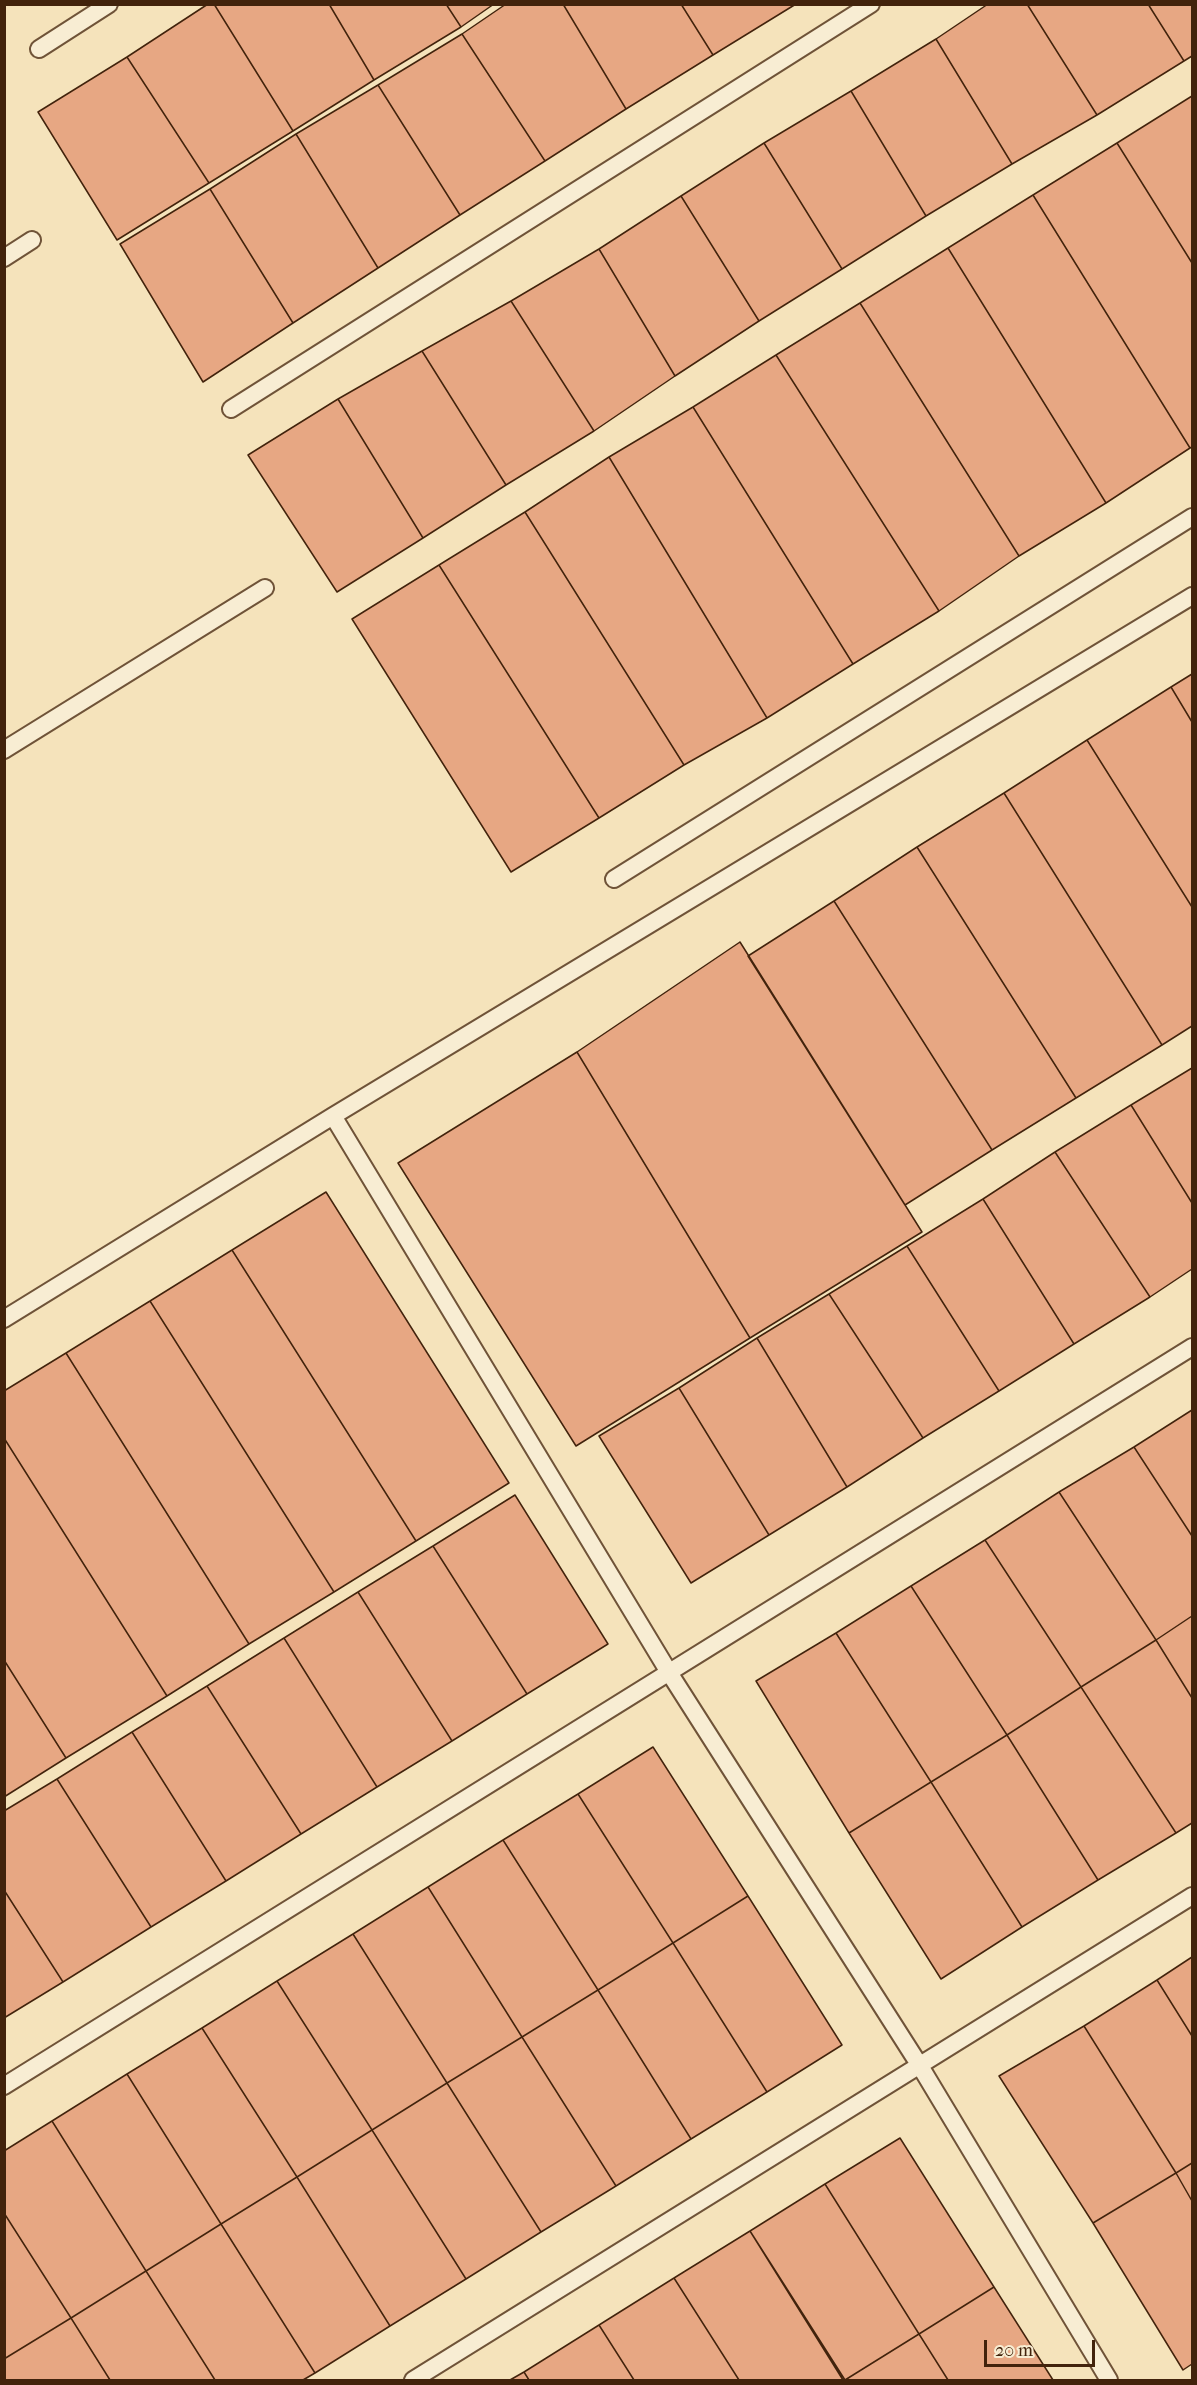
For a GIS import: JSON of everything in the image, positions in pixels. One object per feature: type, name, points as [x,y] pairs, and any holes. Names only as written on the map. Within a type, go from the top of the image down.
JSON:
[{"type":"lane","points":[[39,49],[109,4]]},
{"type":"lane","points":[[231,409],[871,4]]},
{"type":"lane","points":[[4,258],[32,240]]},
{"type":"lane","points":[[614,879],[1192,517]]},
{"type":"lane","points":[[4,750],[265,588]]},
{"type":"lane","points":[[4,1319],[333,1116],[1192,596]]},
{"type":"lane","points":[[333,1116],[670,1674],[920,2066],[1109,2380]]},
{"type":"lane","points":[[4,2086],[670,1674],[1192,1347]]},
{"type":"lane","points":[[413,2380],[1192,1896]]},
{"type":"building","points":[[208,4],[214,4],[293,131],[209,183],[127,57]]},
{"type":"building","points":[[214,4],[329,4],[374,80],[293,131]]},
{"type":"building","points":[[329,4],[446,4],[461,27],[374,80]]},
{"type":"building","points":[[446,4],[494,4],[461,27]]},
{"type":"building","points":[[506,4],[563,4],[626,109],[545,161],[462,34]]},
{"type":"building","points":[[563,4],[681,4],[713,55],[626,109]]},
{"type":"building","points":[[681,4],[796,4],[713,55]]},
{"type":"building","points":[[988,4],[1027,4],[1097,115],[1012,164],[936,39]]},
{"type":"building","points":[[1027,4],[1148,4],[1184,61],[1097,115]]},
{"type":"building","points":[[1148,4],[1192,4],[1192,56],[1184,61]]},
{"type":"building","points":[[462,34],[545,161],[460,215],[378,85]]},
{"type":"building","points":[[936,39],[1012,164],[926,216],[851,91]]},
{"type":"building","points":[[127,57],[209,183],[117,240],[38,112]]},
{"type":"building","points":[[378,85],[460,215],[378,268],[296,134]]},
{"type":"building","points":[[851,91],[926,216],[842,269],[764,143]]},
{"type":"building","points":[[1192,96],[1192,263],[1117,143]]},
{"type":"building","points":[[296,134],[378,268],[293,323],[210,189]]},
{"type":"building","points":[[764,143],[842,269],[759,321],[681,196]]},
{"type":"building","points":[[1117,143],[1192,263],[1192,447],[1190,448],[1033,195]]},
{"type":"building","points":[[210,189],[293,323],[203,382],[120,244]]},
{"type":"building","points":[[1033,195],[1190,448],[1106,503],[948,248]]},
{"type":"building","points":[[681,196],[759,321],[675,376],[599,249]]},
{"type":"building","points":[[948,248],[1106,503],[1019,556],[860,303]]},
{"type":"building","points":[[599,249],[675,376],[594,431],[511,301]]},
{"type":"building","points":[[511,301],[594,431],[506,485],[422,351]]},
{"type":"building","points":[[860,303],[1019,556],[939,611],[776,355]]},
{"type":"building","points":[[422,351],[506,485],[423,538],[338,399]]},
{"type":"building","points":[[776,355],[939,611],[853,664],[693,407]]},
{"type":"building","points":[[338,399],[423,538],[337,592],[248,455]]},
{"type":"building","points":[[693,407],[853,664],[767,718],[609,457]]},
{"type":"building","points":[[609,457],[767,718],[684,765],[525,512]]},
{"type":"building","points":[[525,512],[684,765],[599,818],[439,565]]},
{"type":"building","points":[[439,565],[599,818],[511,872],[352,619]]},
{"type":"building","points":[[1192,674],[1192,722],[1171,687]]},
{"type":"building","points":[[1171,687],[1192,722],[1192,907],[1087,740]]},
{"type":"building","points":[[1087,740],[1192,907],[1192,1026],[1162,1045],[1004,793]]},
{"type":"building","points":[[1004,793],[1162,1045],[1076,1098],[917,847]]},
{"type":"building","points":[[917,847],[1076,1098],[992,1150],[834,901]]},
{"type":"building","points":[[834,901],[992,1150],[905,1205],[748,956]]},
{"type":"building","points":[[740,942],[922,1232],[750,1338],[577,1052]]},
{"type":"building","points":[[577,1052],[750,1338],[576,1446],[398,1163]]},
{"type":"building","points":[[1192,1068],[1192,1203],[1131,1105]]},
{"type":"building","points":[[1131,1105],[1192,1203],[1192,1269],[1150,1297],[1055,1152]]},
{"type":"building","points":[[1055,1152],[1150,1297],[1074,1344],[983,1199]]},
{"type":"building","points":[[326,1192],[509,1483],[416,1541],[232,1250]]},
{"type":"building","points":[[983,1199],[1074,1344],[999,1391],[907,1246]]},
{"type":"building","points":[[907,1246],[999,1391],[923,1438],[829,1294]]},
{"type":"building","points":[[232,1250],[416,1541],[334,1592],[150,1301]]},
{"type":"building","points":[[829,1294],[923,1438],[847,1487],[757,1338]]},
{"type":"building","points":[[150,1301],[334,1592],[249,1644],[66,1353]]},
{"type":"building","points":[[757,1338],[847,1487],[769,1535],[679,1388]]},
{"type":"building","points":[[66,1353],[249,1644],[167,1696],[4,1438],[4,1391]]},
{"type":"building","points":[[679,1388],[769,1535],[691,1583],[599,1436]]},
{"type":"building","points":[[1192,1410],[1192,1536],[1134,1447]]},
{"type":"building","points":[[4,1438],[167,1696],[66,1758],[4,1660]]},
{"type":"building","points":[[1134,1447],[1192,1536],[1192,1616],[1156,1640],[1059,1492]]},
{"type":"building","points":[[1059,1492],[1156,1640],[1081,1687],[985,1540]]},
{"type":"building","points":[[515,1495],[608,1644],[527,1694],[433,1546]]},
{"type":"building","points":[[985,1540],[1081,1687],[1007,1735],[911,1586]]},
{"type":"building","points":[[433,1546],[527,1694],[452,1741],[358,1592]]},
{"type":"building","points":[[911,1586],[1007,1735],[931,1782],[836,1633]]},
{"type":"building","points":[[358,1592],[452,1741],[377,1787],[284,1638]]},
{"type":"building","points":[[1192,1616],[1192,1698],[1156,1640]]},
{"type":"building","points":[[836,1633],[931,1782],[849,1833],[756,1681]]},
{"type":"building","points":[[284,1638],[377,1787],[301,1834],[207,1686]]},
{"type":"building","points":[[1156,1640],[1192,1698],[1192,1823],[1176,1833],[1081,1687]]},
{"type":"building","points":[[4,1660],[66,1758],[4,1797]]},
{"type":"building","points":[[207,1686],[301,1834],[226,1881],[132,1732]]},
{"type":"building","points":[[1081,1687],[1176,1833],[1098,1880],[1007,1735]]},
{"type":"building","points":[[132,1732],[226,1881],[151,1927],[57,1779]]},
{"type":"building","points":[[1007,1735],[1098,1880],[1022,1927],[931,1782]]},
{"type":"building","points":[[653,1747],[748,1896],[673,1943],[578,1794]]},
{"type":"building","points":[[57,1779],[151,1927],[63,1982],[4,1890],[4,1811]]},
{"type":"building","points":[[931,1782],[1022,1927],[941,1979],[849,1833]]},
{"type":"building","points":[[578,1794],[673,1943],[598,1990],[503,1840]]},
{"type":"building","points":[[503,1840],[598,1990],[522,2037],[428,1887]]},
{"type":"building","points":[[428,1887],[522,2037],[447,2083],[353,1934]]},
{"type":"building","points":[[4,1890],[63,1982],[4,2018]]},
{"type":"building","points":[[748,1896],[842,2045],[767,2092],[673,1943]]},
{"type":"building","points":[[353,1934],[447,2083],[372,2130],[277,1981]]},
{"type":"building","points":[[673,1943],[767,2092],[691,2139],[598,1990]]},
{"type":"building","points":[[1192,1957],[1192,2036],[1157,1980]]},
{"type":"building","points":[[1157,1980],[1192,2036],[1192,2163],[1176,2173],[1084,2026]]},
{"type":"building","points":[[277,1981],[372,2130],[297,2177],[202,2028]]},
{"type":"building","points":[[598,1990],[691,2139],[616,2186],[522,2037]]},
{"type":"building","points":[[1084,2026],[1176,2173],[1093,2223],[999,2076]]},
{"type":"building","points":[[202,2028],[297,2177],[221,2224],[127,2074]]},
{"type":"building","points":[[522,2037],[616,2186],[541,2232],[447,2083]]},
{"type":"building","points":[[127,2074],[221,2224],[146,2271],[52,2121]]},
{"type":"building","points":[[447,2083],[541,2232],[466,2279],[372,2130]]},
{"type":"building","points":[[52,2121],[146,2271],[71,2318],[4,2213],[4,2151]]},
{"type":"building","points":[[372,2130],[466,2279],[390,2326],[297,2177]]},
{"type":"building","points":[[900,2138],[994,2287],[919,2334],[825,2184]]},
{"type":"building","points":[[1192,2163],[1192,2201],[1176,2173]]},
{"type":"building","points":[[1176,2173],[1192,2201],[1192,2364],[1183,2370],[1093,2223]]},
{"type":"building","points":[[297,2177],[390,2326],[315,2373],[221,2224]]},
{"type":"building","points":[[825,2184],[919,2334],[845,2380],[750,2231]]},
{"type":"building","points":[[4,2213],[71,2318],[4,2359]]},
{"type":"building","points":[[221,2224],[315,2373],[303,2380],[215,2380],[146,2271]]},
{"type":"building","points":[[750,2231],[843,2380],[739,2380],[674,2278]]},
{"type":"building","points":[[146,2271],[215,2380],[110,2380],[71,2318]]},
{"type":"building","points":[[674,2278],[739,2380],[634,2380],[599,2325]]},
{"type":"building","points":[[994,2287],[1053,2380],[948,2380],[919,2334]]},
{"type":"building","points":[[71,2318],[110,2380],[5,2380],[4,2359]]},
{"type":"building","points":[[599,2325],[634,2380],[529,2380],[524,2372]]},
{"type":"building","points":[[919,2334],[948,2380],[845,2380]]},
{"type":"building","points":[[524,2372],[529,2380],[510,2380]]}]
